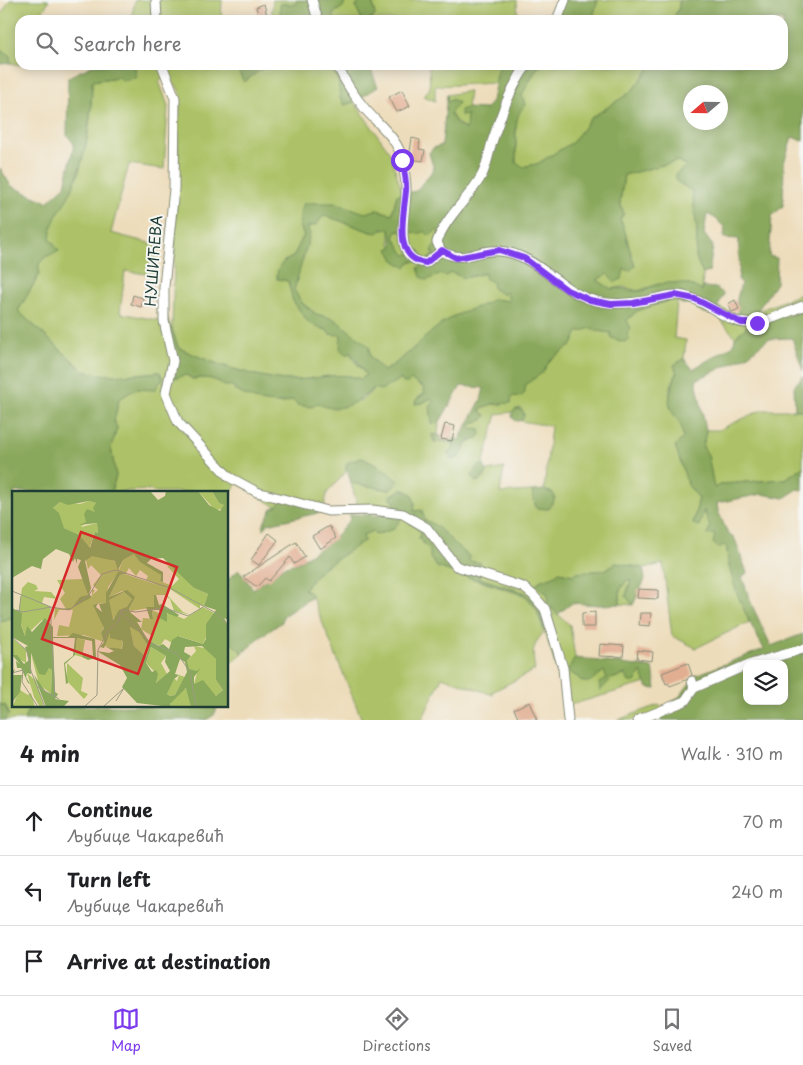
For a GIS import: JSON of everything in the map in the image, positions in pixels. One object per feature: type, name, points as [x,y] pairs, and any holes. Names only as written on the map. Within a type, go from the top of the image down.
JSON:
[{"type":"street","points":[[156,0],[156,15]]},
{"type":"street","points":[[312,0],[316,15]]},
{"type":"street","points":[[559,15],[566,0]]},
{"type":"street","name":"НУШИЋЕВА","points":[[164,70],[175,98],[174,190],[164,304],[164,321],[173,361],[166,393],[178,422],[229,477],[257,492],[328,511],[372,510],[403,514],[427,528],[456,566],[523,587],[533,595],[544,609],[563,668],[568,720]]},
{"type":"street","points":[[339,70],[346,85],[367,111],[393,137],[402,160],[406,189],[402,234],[408,254],[417,262],[426,263],[442,250]]},
{"type":"street","points":[[523,70],[517,79],[500,116],[483,174],[462,206],[441,229],[437,242],[442,250],[456,258],[499,250],[524,258],[567,290],[590,300],[611,304],[633,303],[675,295],[695,299],[742,323],[757,323],[803,306]]},
{"type":"street","points":[[765,660],[803,649]]},
{"type":"street","points":[[638,720],[685,701],[693,685],[743,666]]},
{"type":"green space","points":[[10,0],[49,0],[41,15],[15,15],[15,64],[11,63],[10,56],[1,51],[0,16]]},
{"type":"green space","points":[[135,0],[222,0],[221,15],[132,15]]},
{"type":"green space","points":[[273,0],[297,0],[297,4],[280,4],[288,15],[272,15]]},
{"type":"green space","points":[[297,0],[344,0],[344,6],[333,15],[280,15],[280,4],[296,4]]},
{"type":"green space","points":[[344,0],[361,0],[356,7],[360,15],[333,15],[344,6]]},
{"type":"green space","points":[[361,0],[372,0],[375,15],[360,15],[356,7]]},
{"type":"green space","points":[[372,0],[517,0],[518,15],[375,15]]},
{"type":"green space","points":[[561,0],[598,0],[594,15],[551,15]]},
{"type":"green space","points":[[598,0],[679,0],[679,8],[675,15],[594,15]]},
{"type":"green space","points":[[679,0],[803,0],[803,141],[792,137],[784,163],[783,206],[772,216],[769,256],[777,258],[776,283],[751,320],[743,319],[738,314],[737,299],[741,283],[738,279],[739,239],[724,238],[725,228],[715,218],[707,214],[704,234],[713,246],[709,272],[703,274],[696,258],[697,232],[692,191],[676,181],[676,174],[686,166],[678,161],[624,175],[620,203],[624,214],[620,219],[635,266],[630,271],[624,269],[622,279],[615,282],[607,274],[597,280],[611,289],[620,288],[634,291],[674,283],[686,284],[702,291],[703,287],[716,288],[724,294],[715,312],[709,314],[698,311],[695,303],[682,304],[674,299],[637,311],[627,320],[631,329],[627,334],[630,339],[624,342],[611,338],[611,333],[596,331],[592,328],[578,332],[572,345],[551,359],[542,373],[525,385],[525,393],[520,397],[512,396],[511,403],[492,404],[479,410],[486,415],[483,420],[472,423],[471,428],[480,429],[481,434],[477,439],[466,442],[462,454],[458,458],[451,460],[448,453],[453,449],[454,444],[443,441],[434,442],[432,434],[459,440],[481,400],[484,388],[461,386],[439,423],[432,424],[430,406],[434,402],[431,398],[422,403],[415,404],[416,400],[425,393],[423,387],[411,380],[408,383],[403,383],[401,379],[381,390],[374,388],[355,402],[333,408],[325,407],[318,403],[312,407],[297,405],[293,400],[270,403],[249,397],[234,390],[234,386],[224,386],[214,380],[205,378],[193,379],[186,375],[175,378],[176,367],[162,304],[178,347],[189,353],[236,370],[284,380],[337,376],[361,379],[366,375],[350,352],[348,355],[340,350],[341,335],[329,334],[328,331],[309,323],[293,301],[288,281],[277,279],[279,268],[286,260],[293,257],[304,235],[300,227],[300,219],[304,203],[336,203],[365,213],[376,210],[392,214],[397,195],[416,191],[434,169],[429,153],[433,148],[442,145],[447,95],[447,102],[453,99],[458,103],[450,114],[457,124],[466,130],[467,115],[461,115],[460,110],[467,108],[486,109],[492,101],[498,70],[536,70],[522,95],[525,105],[516,124],[516,163],[522,167],[537,164],[573,142],[591,118],[631,92],[648,70],[788,70],[788,15],[675,15],[679,8]],"holes":[[[324,215],[378,233],[382,229],[390,229],[393,247],[388,249],[394,260],[406,268],[408,263],[423,259],[420,251],[405,255],[394,237],[398,229],[407,237],[412,232],[419,234],[425,231],[429,236],[437,230],[443,236],[433,247],[433,255],[418,268],[421,277],[427,280],[440,274],[446,276],[451,272],[464,278],[485,273],[485,278],[492,282],[493,289],[504,295],[507,292],[509,301],[493,299],[451,318],[434,330],[402,359],[384,371],[370,357],[369,346],[334,319],[316,314],[302,303],[294,290],[310,234],[307,227],[316,225]]]},
{"type":"green space","points":[[0,47],[1,51],[10,56],[11,63],[0,64]]},
{"type":"green space","points":[[83,70],[135,70],[137,77],[124,81],[118,77],[92,81],[91,108],[82,162],[70,194],[56,216],[51,230],[50,239],[59,251],[45,257],[39,264],[39,275],[18,311],[84,371],[112,375],[160,372],[163,379],[154,390],[136,389],[119,399],[114,421],[117,428],[111,448],[116,476],[111,491],[12,491],[12,618],[0,621],[0,168],[11,186],[47,202],[65,186],[74,144],[67,135],[68,77]]},
{"type":"green space","points":[[135,70],[238,70],[244,82],[260,70],[333,70],[338,80],[344,105],[354,102],[389,151],[403,194],[397,195],[392,214],[376,210],[365,214],[336,203],[299,227],[304,235],[293,257],[284,261],[277,279],[288,281],[293,301],[309,323],[341,335],[354,360],[366,375],[361,379],[345,376],[296,380],[269,378],[236,370],[189,353],[178,347],[172,328],[180,92],[170,76],[159,81],[168,106],[164,169],[129,164],[111,233],[157,245],[154,275],[125,271],[120,313],[162,321],[186,375],[193,379],[214,379],[225,382],[281,404],[293,400],[318,403],[362,400],[375,388],[384,388],[400,380],[410,379],[423,387],[425,393],[416,400],[422,403],[432,398],[434,402],[432,424],[439,423],[438,435],[433,435],[434,442],[443,441],[454,444],[453,449],[477,439],[470,428],[472,423],[483,420],[486,415],[479,411],[492,404],[501,405],[532,378],[542,373],[551,359],[572,345],[577,332],[592,327],[596,331],[627,334],[627,320],[637,311],[674,299],[677,301],[674,338],[686,340],[684,359],[674,365],[677,373],[670,388],[670,407],[682,422],[688,485],[699,498],[693,524],[703,509],[711,527],[727,548],[728,564],[749,622],[696,648],[672,636],[663,564],[643,568],[616,563],[605,570],[576,573],[573,575],[559,572],[537,582],[535,585],[548,594],[551,608],[570,625],[575,658],[568,671],[578,677],[596,677],[604,671],[607,678],[610,678],[641,671],[646,683],[570,705],[538,605],[526,593],[479,578],[469,562],[469,556],[414,511],[415,503],[412,494],[402,489],[389,497],[395,502],[392,516],[357,504],[351,483],[390,490],[346,466],[346,472],[327,493],[323,512],[277,507],[237,483],[229,496],[229,491],[111,491],[116,476],[111,448],[117,428],[114,421],[119,399],[160,372],[112,375],[84,371],[18,311],[39,275],[38,264],[45,254],[52,221],[71,192],[78,175],[88,135],[92,81],[118,77],[124,81],[137,77]],"holes":[[[520,408],[524,413],[521,421],[551,426],[544,490],[553,493],[548,509],[536,507],[532,491],[500,493],[504,468],[487,471],[484,478],[476,468],[483,464],[497,414],[512,412]]]},
{"type":"green space","points":[[238,70],[260,70],[244,82]]},
{"type":"green space","points":[[333,70],[371,70],[378,87],[354,102],[344,105],[340,98],[338,80]]},
{"type":"green space","points":[[429,70],[498,70],[495,83],[435,86],[435,101],[424,96],[430,88]]},
{"type":"green space","points":[[536,70],[648,70],[631,92],[591,118],[573,142],[537,164],[522,167],[516,163],[516,126],[521,95]]},
{"type":"green space","points":[[469,91],[467,108],[460,111],[467,115],[467,130],[452,115],[448,106],[447,95]]},
{"type":"green space","points":[[678,161],[686,166],[695,206],[696,258],[703,274],[702,291],[658,284],[638,291],[623,287],[611,289],[597,280],[607,274],[635,266],[620,219],[624,214],[620,203],[624,175]]},
{"type":"green space","points":[[324,215],[371,232],[390,229],[390,243],[393,247],[388,249],[408,263],[413,262],[405,256],[394,237],[398,228],[412,232],[437,230],[443,236],[433,255],[427,280],[440,274],[451,272],[464,278],[486,273],[492,282],[507,292],[509,301],[493,299],[451,318],[434,330],[402,359],[384,371],[334,319],[316,314],[302,303],[294,290],[309,235],[307,227],[316,225]]},
{"type":"green space","points":[[803,293],[803,312],[748,326],[735,337],[715,313],[718,307],[751,320],[758,311]]},
{"type":"green space","points":[[801,312],[803,323],[803,371],[792,338],[768,339],[747,356],[696,380],[706,430],[703,447],[708,455],[714,488],[723,484],[785,479],[803,467],[803,490],[798,489],[784,498],[762,494],[717,503],[718,511],[728,534],[735,539],[747,573],[742,577],[751,603],[771,646],[803,634],[803,720],[660,720],[665,708],[680,696],[696,675],[764,649],[745,613],[735,588],[728,561],[727,548],[724,545],[719,548],[713,543],[715,534],[707,535],[710,527],[704,510],[699,526],[693,524],[699,498],[688,485],[675,446],[683,438],[680,424],[673,414],[669,400],[677,373],[674,365],[684,359],[693,369],[734,345],[735,337],[748,326]]},
{"type":"green space","points":[[803,376],[803,410],[795,410],[794,386]]},
{"type":"green space","points":[[518,409],[524,415],[518,421],[512,415]]},
{"type":"green space","points":[[762,410],[803,410],[803,467],[785,479],[723,484],[714,489],[708,455],[703,447],[706,430],[718,430]]},
{"type":"green space","points":[[362,458],[380,467],[399,481],[390,490],[351,483],[346,466],[348,462]]},
{"type":"green space","points":[[483,464],[487,471],[484,478],[476,482],[472,476],[476,468]]},
{"type":"green space","points":[[402,489],[412,494],[415,503],[414,511],[422,510],[425,521],[430,522],[441,530],[469,556],[469,561],[481,563],[479,578],[526,593],[538,605],[560,674],[541,619],[530,600],[522,594],[437,567],[430,558],[430,550],[419,539],[421,532],[403,517],[393,529],[376,535],[372,531],[363,535],[364,541],[321,569],[304,589],[312,597],[283,616],[282,622],[259,638],[243,653],[229,641],[229,578],[239,570],[253,589],[283,567],[297,563],[331,541],[350,520],[350,514],[392,516],[395,502],[389,497]]},
{"type":"green space","points":[[544,490],[553,493],[555,499],[548,509],[536,508],[532,491]]},
{"type":"green space","points":[[284,496],[323,512],[267,524],[264,529],[262,527],[272,508],[277,507]]},
{"type":"green space","points":[[403,517],[421,532],[419,539],[430,550],[437,567],[526,596],[536,608],[544,632],[534,649],[535,670],[492,692],[493,695],[442,677],[422,720],[362,720],[312,597],[304,589],[321,569],[364,541],[363,535]]},
{"type":"green space","points":[[616,563],[643,568],[645,579],[633,605],[626,596],[631,580],[627,580],[620,590],[620,604],[572,603],[557,615],[547,601],[548,594],[535,585],[537,582],[559,572],[573,575],[576,573],[605,570]]},
{"type":"green space","points":[[631,579],[626,596],[633,605],[620,604],[620,590],[626,580]]},
{"type":"green space","points":[[12,618],[12,708],[29,708],[24,720],[4,720],[9,714],[5,705],[0,705],[0,621]]},
{"type":"green space","points":[[229,641],[243,653],[229,664]]},
{"type":"green space","points":[[575,658],[653,668],[656,689],[648,688],[641,672],[635,682],[629,682],[625,674],[611,679],[600,691],[599,683],[607,678],[604,671],[589,682],[582,682],[578,677],[567,671]]},
{"type":"green space","points":[[0,705],[5,705],[9,715],[4,720],[0,720]]},
{"type":"green space","points":[[658,705],[665,708],[660,720],[618,720]]},
{"type":"green space","points":[[29,708],[217,708],[214,715],[206,720],[24,720]]},
{"type":"building","points":[[264,4],[267,15],[258,15],[256,7]]},
{"type":"building","points":[[402,90],[410,106],[397,112],[389,97]]},
{"type":"building","points":[[412,138],[420,140],[419,149],[425,150],[423,161],[409,159]]},
{"type":"building","points":[[133,295],[143,298],[141,307],[131,304]]},
{"type":"building","points":[[735,300],[739,309],[732,312],[728,304]]},
{"type":"building","points":[[445,424],[455,426],[452,441],[441,439]]},
{"type":"building","points":[[329,526],[336,538],[320,549],[312,536]]},
{"type":"building","points":[[269,533],[278,540],[259,565],[251,560]]},
{"type":"building","points":[[296,542],[305,557],[294,564],[290,557],[269,581],[265,578],[257,587],[243,577]]},
{"type":"building","points":[[638,589],[658,590],[658,599],[637,598]]},
{"type":"building","points":[[595,612],[595,627],[582,627],[582,613]]},
{"type":"building","points":[[640,613],[651,613],[650,626],[639,625]]},
{"type":"building","points":[[600,644],[624,646],[623,657],[599,656]]},
{"type":"building","points":[[638,650],[653,652],[652,661],[637,659]]},
{"type":"building","points":[[688,663],[692,675],[686,680],[670,686],[668,683],[666,684],[662,673]]},
{"type":"building","points":[[529,702],[537,720],[519,720],[514,709]]},
{"type":"route","points":[[402,160],[406,189],[402,234],[408,254],[417,262],[426,263],[442,250],[456,258],[499,250],[524,258],[547,273],[567,290],[590,300],[611,304],[633,303],[675,295],[695,299],[742,323],[757,323]]}]
